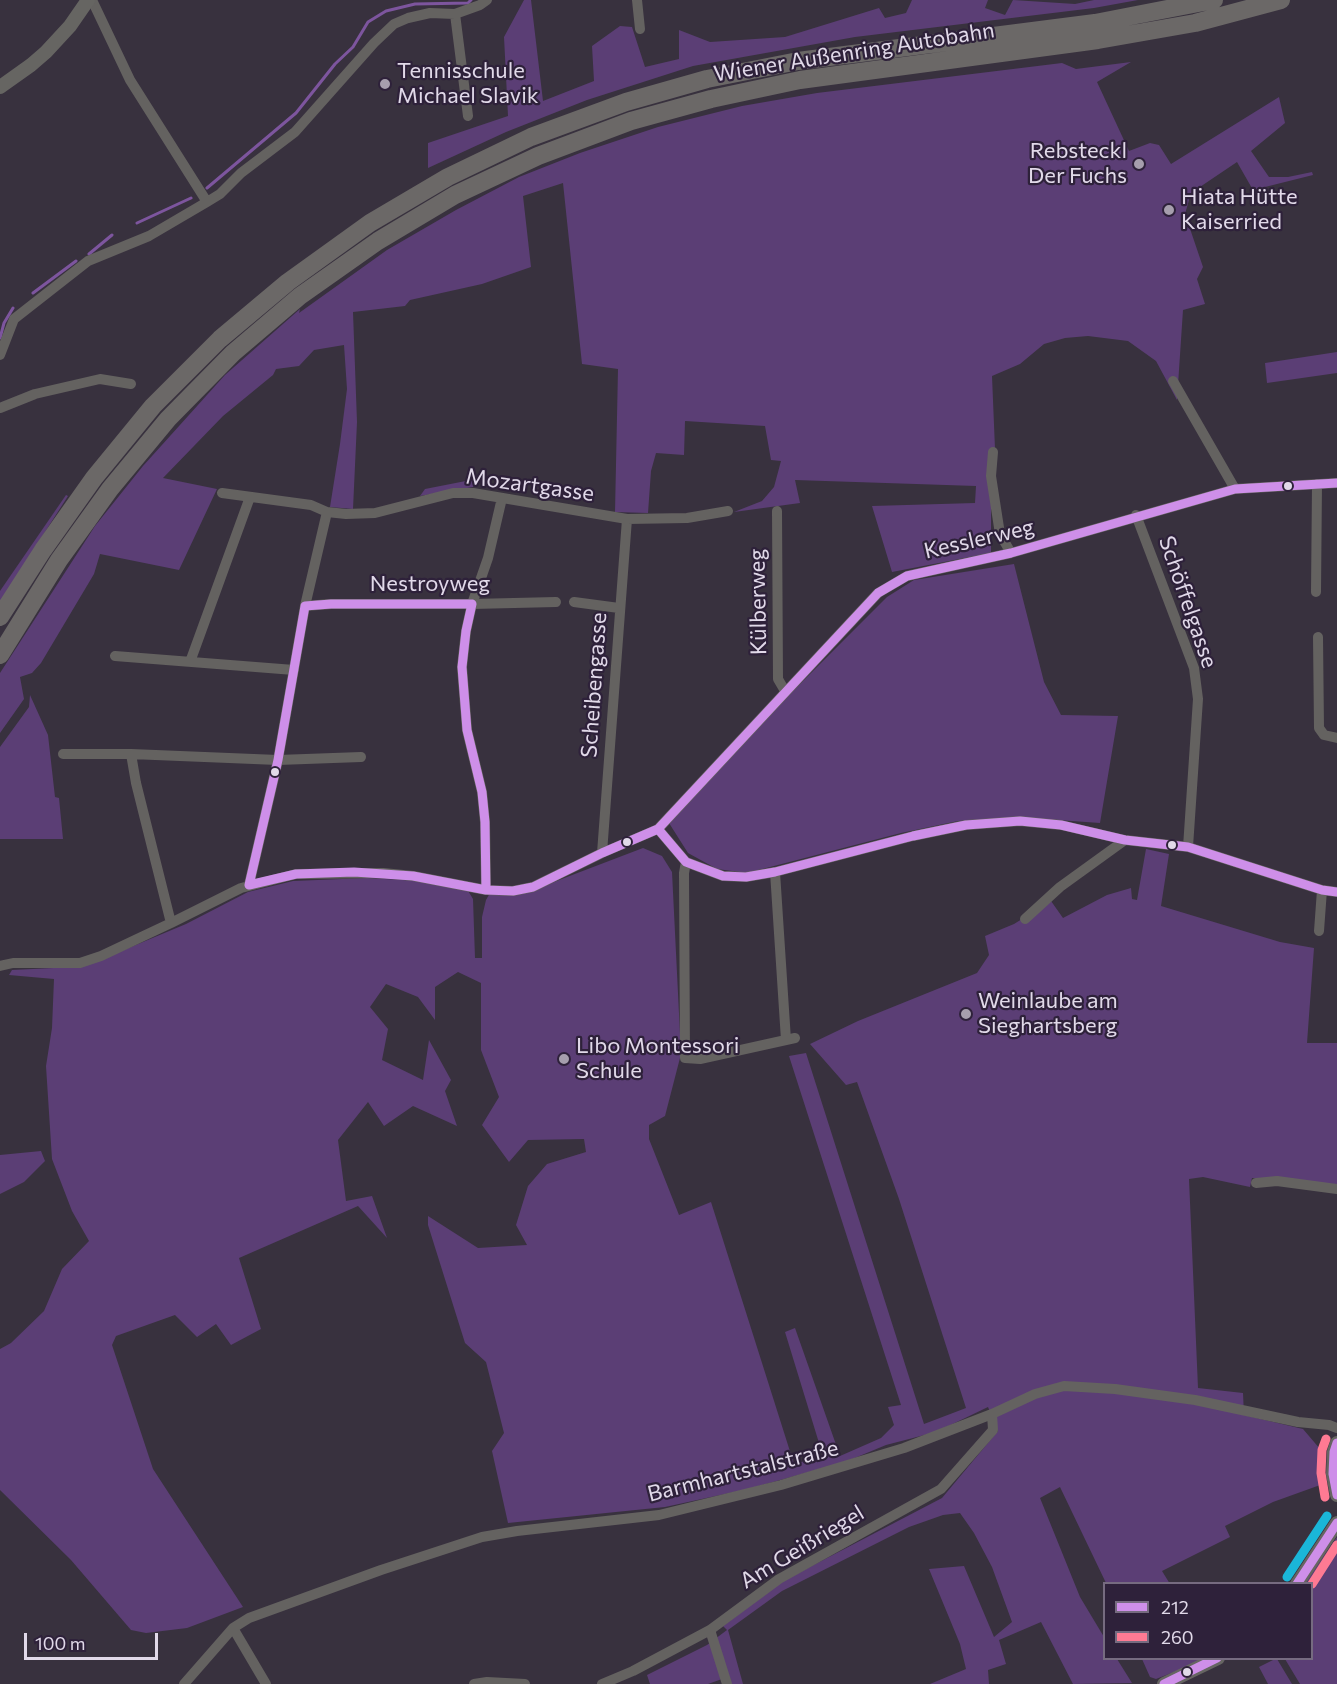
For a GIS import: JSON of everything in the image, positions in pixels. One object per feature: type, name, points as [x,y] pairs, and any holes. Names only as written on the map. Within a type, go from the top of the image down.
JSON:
[{"type":"highway","name":"Wiener Außenring Autobahn","points":[[0,617],[43,550],[94,478],[153,406],[220,339],[288,282],[360,230],[448,177],[531,137],[626,102],[707,79],[798,61],[1095,22],[1214,0]]},
{"type":"highway","name":"Wiener Außenring Autobahn","points":[[0,655],[59,560],[110,489],[168,419],[233,353],[300,296],[378,241],[455,195],[548,152],[630,121],[711,99],[800,80],[1098,40],[1195,23],[1281,0]]},
{"type":"main road","points":[[0,87],[31,65],[58,40],[90,0]]},
{"type":"main road","points":[[1337,1443],[1334,1452],[1333,1474],[1337,1495]]},
{"type":"main road","points":[[1298,1582],[1337,1523]]},
{"type":"main road","points":[[1164,1684],[1216,1660]]},
{"type":"street","points":[[90,0],[130,80],[207,202]]},
{"type":"street","points":[[0,355],[14,319],[88,261],[149,236],[220,194],[242,173],[295,132],[374,43],[394,24],[430,13],[455,14],[487,0]]},
{"type":"street","points":[[637,0],[640,29]]},
{"type":"street","points":[[455,14],[468,116]]},
{"type":"street","points":[[0,408],[35,394],[100,379],[131,384]]},
{"type":"street","points":[[1173,381],[1235,489]]},
{"type":"street","points":[[993,452],[991,476],[1000,534],[1011,553]]},
{"type":"street","name":"Kesslerweg","points":[[658,829],[878,592],[907,576],[1011,553],[1136,515],[1235,489],[1337,483]]},
{"type":"street","points":[[1316,592],[1317,484]]},
{"type":"street","name":"Mozartgasse","points":[[222,493],[311,505],[327,512],[375,513],[453,494],[473,493],[627,519],[687,518],[728,511]]},
{"type":"street","points":[[190,662],[250,497]]},
{"type":"street","points":[[486,890],[482,792],[466,730],[462,667],[472,604],[488,558],[502,498]]},
{"type":"street","name":"Külberweg","points":[[777,511],[778,679],[785,691]]},
{"type":"street","points":[[249,885],[278,760],[305,606],[327,512]]},
{"type":"street","name":"Schöffelgasse","points":[[1136,515],[1194,668],[1198,699],[1188,847]]},
{"type":"street","name":"Scheibengasse","points":[[602,853],[627,519]]},
{"type":"street","name":"Nestroyweg","points":[[305,606],[556,602]]},
{"type":"street","points":[[574,602],[619,608]]},
{"type":"street","points":[[1318,637],[1319,728],[1324,735],[1337,738]]},
{"type":"street","points":[[115,656],[294,670]]},
{"type":"street","points":[[63,754],[131,754],[278,760],[361,757]]},
{"type":"street","points":[[131,754],[136,783],[171,923]]},
{"type":"street","points":[[0,966],[13,963],[80,963],[101,956],[249,885],[296,874],[383,873],[413,876],[486,890],[513,891],[533,886],[658,829],[686,862],[723,876],[747,877],[775,872],[912,836],[966,825],[1020,821],[1051,824],[1125,840],[1188,847],[1322,890],[1337,892]]},
{"type":"street","points":[[1025,919],[1060,887],[1125,840]]},
{"type":"street","points":[[686,862],[684,873],[685,1058],[700,1059],[790,1039],[775,872]]},
{"type":"street","points":[[1320,931],[1322,890]]},
{"type":"street","points":[[1256,1183],[1277,1181],[1337,1189]]},
{"type":"street","name":"Barmhartstalstraße","points":[[184,1684],[232,1628],[249,1618],[347,1582],[482,1537],[659,1515],[781,1485],[904,1448],[992,1414],[1035,1394],[1064,1386],[1115,1389],[1195,1400],[1337,1428]]},
{"type":"street","name":"Am Geißriegel","points":[[602,1684],[633,1671],[710,1630],[779,1579],[941,1489],[993,1430],[992,1414]]},
{"type":"street","points":[[232,1628],[266,1684]]},
{"type":"street","points":[[710,1630],[727,1684]]},
{"type":"street","points":[[474,1684],[488,1682],[525,1684]]},
{"type":"shaded area","points":[[524,0],[531,0],[543,101],[594,81],[592,46],[620,26],[632,27],[645,67],[679,59],[679,30],[710,42],[785,37],[879,8],[885,18],[906,13],[912,0],[988,0],[985,8],[1005,15],[1013,0],[1075,4],[1094,0],[1138,0],[1094,8],[855,37],[693,66],[587,100],[506,132],[428,168],[428,143],[508,116],[504,37]]},
{"type":"shaded area","points":[[1131,62],[1097,82],[1129,151],[1150,143],[1159,145],[1171,164],[1279,97],[1285,123],[1251,151],[1269,177],[1288,177],[1312,172],[1313,175],[1253,190],[1237,162],[1191,193],[1185,214],[1203,267],[1197,279],[1205,304],[1183,310],[1177,400],[1156,361],[1128,341],[1088,336],[1065,338],[1044,344],[1020,364],[992,376],[995,449],[991,553],[892,572],[872,506],[975,503],[976,486],[795,480],[800,503],[734,512],[762,501],[774,487],[781,461],[771,460],[765,426],[685,421],[684,455],[656,453],[651,471],[648,513],[615,512],[618,369],[582,364],[563,183],[523,196],[531,267],[482,284],[410,300],[405,306],[353,312],[357,422],[353,509],[330,507],[347,389],[344,345],[314,350],[299,366],[276,369],[273,375],[223,416],[163,478],[217,489],[179,570],[100,554],[94,574],[41,663],[32,673],[20,677],[24,699],[0,733],[0,673],[95,526],[143,466],[225,375],[300,309],[299,313],[387,250],[519,177],[580,153],[658,127],[742,106],[817,93],[1062,63],[1076,69]]},
{"type":"shaded area","points":[[1337,352],[1337,373],[1267,383],[1265,363]]},
{"type":"shaded area","points":[[481,478],[473,487],[420,496],[425,489]]},
{"type":"shaded area","points":[[66,495],[68,496],[0,602],[0,591]]},
{"type":"shaded area","points":[[1014,564],[1044,682],[1061,715],[1118,716],[1100,823],[1015,817],[958,821],[901,833],[747,873],[717,869],[688,853],[669,823],[792,692],[887,597],[914,580]]},
{"type":"shaded area","points":[[30,695],[48,735],[55,797],[59,798],[63,839],[0,839],[0,747],[29,707]]},
{"type":"shaded area","points":[[643,848],[662,856],[672,872],[681,1054],[665,1116],[649,1125],[649,1139],[679,1215],[711,1202],[794,1464],[823,1456],[785,1332],[795,1328],[840,1456],[881,1438],[894,1425],[888,1407],[901,1405],[789,1056],[806,1053],[924,1424],[966,1408],[899,1199],[857,1082],[846,1085],[810,1044],[858,1021],[977,973],[989,955],[985,936],[1014,924],[1051,901],[1063,918],[1107,895],[1131,888],[1132,899],[1137,900],[1146,849],[1169,854],[1161,906],[1280,942],[1314,948],[1307,1043],[1337,1043],[1337,1188],[1278,1179],[1252,1178],[1250,1187],[1203,1177],[1189,1179],[1198,1388],[1243,1393],[1244,1415],[1303,1429],[1326,1456],[1323,1484],[1273,1502],[1225,1526],[1230,1537],[1162,1571],[1169,1582],[1106,1582],[1060,1487],[1040,1498],[1080,1597],[1103,1635],[1103,1660],[1118,1660],[1132,1683],[1073,1684],[1041,1622],[999,1640],[1006,1664],[988,1670],[989,1684],[930,1684],[966,1669],[960,1644],[929,1569],[964,1566],[994,1637],[1012,1622],[992,1567],[974,1533],[960,1513],[943,1515],[909,1527],[782,1591],[728,1630],[743,1684],[724,1684],[722,1679],[708,1684],[650,1684],[647,1675],[707,1645],[727,1630],[723,1626],[783,1581],[942,1498],[998,1431],[988,1407],[936,1432],[886,1445],[845,1462],[748,1489],[665,1507],[508,1523],[492,1451],[504,1433],[486,1362],[465,1343],[428,1225],[428,1216],[478,1248],[527,1245],[516,1225],[528,1186],[547,1164],[586,1152],[584,1139],[528,1140],[509,1162],[482,1125],[499,1097],[481,1050],[481,983],[458,972],[435,987],[435,1020],[418,997],[386,984],[370,1007],[388,1029],[382,1060],[423,1080],[429,1040],[451,1080],[445,1091],[457,1126],[413,1106],[384,1126],[368,1102],[338,1140],[346,1201],[372,1196],[387,1238],[358,1206],[239,1258],[261,1329],[231,1345],[216,1324],[197,1337],[175,1315],[116,1336],[112,1345],[153,1469],[243,1607],[187,1628],[146,1633],[131,1630],[71,1560],[0,1490],[0,1349],[11,1343],[44,1311],[62,1269],[89,1241],[72,1211],[52,1159],[46,1066],[52,1028],[54,979],[9,975],[12,970],[74,967],[107,957],[186,924],[248,892],[293,881],[367,878],[421,881],[467,889],[473,899],[475,958],[482,958],[482,917],[490,893],[525,893]]},
{"type":"shaded area","points":[[41,1151],[45,1161],[24,1182],[0,1194],[0,1155]]},
{"type":"shaded area","points":[[1337,1537],[1337,1684],[1300,1684],[1286,1660],[1313,1660],[1313,1582],[1306,1582]]},
{"type":"shaded area","points":[[1142,1660],[1204,1660],[1156,1679],[1150,1677]]},
{"type":"shaded area","points":[[1278,1660],[1292,1684],[1268,1684],[1259,1667]]},
{"type":"waterway","points":[[207,188],[296,113],[335,64],[353,47],[368,22],[386,11],[415,4],[468,3],[471,0]]},
{"type":"waterway","points":[[137,223],[191,198]]},
{"type":"waterway","points":[[89,254],[112,235]]},
{"type":"waterway","points":[[33,293],[76,261]]},
{"type":"waterway","points":[[0,338],[4,323],[13,308]]},
{"type":"transit line","name":"212","points":[[249,885],[296,874],[354,872],[413,876],[486,890],[513,891],[533,887],[658,829],[878,593],[907,576],[1011,553],[1235,489],[1337,483]]},
{"type":"transit line","name":"212","points":[[472,604],[462,667],[467,730],[482,792],[486,890]]},
{"type":"transit line","name":"212","points":[[305,606],[472,604]]},
{"type":"transit line","name":"212","points":[[249,885],[278,760],[305,606]]},
{"type":"transit line","name":"212","points":[[658,829],[686,862],[723,876],[746,877],[775,872],[913,836],[966,825],[1020,821],[1061,825],[1125,840],[1188,847],[1322,890],[1337,892]]},
{"type":"transit line","name":"260","points":[[1325,1497],[1321,1473],[1322,1450],[1326,1439]]},
{"type":"transit line","name":"212","points":[[1337,1443],[1334,1452],[1333,1474],[1337,1495]]},
{"type":"transit line","points":[[1287,1577],[1327,1516]]},
{"type":"transit line","name":"212","points":[[1298,1582],[1337,1523]]},
{"type":"transit line","name":"260","points":[[1313,1582],[1337,1545]]},
{"type":"transit line","name":"212","points":[[1164,1684],[1213,1660]]},
{"type":"place","name":"Tennisschule Michael Slavik","points":[[385,84]]},
{"type":"place","name":"Rebsteckl Der Fuchs","points":[[1139,164]]},
{"type":"place","name":"Hiata Hütte Kaiserried","points":[[1169,210]]},
{"type":"place","name":"Weinlaube am Sieghartsberg","points":[[966,1014]]},
{"type":"place","name":"Libo Montessori Schule","points":[[564,1059]]}]
